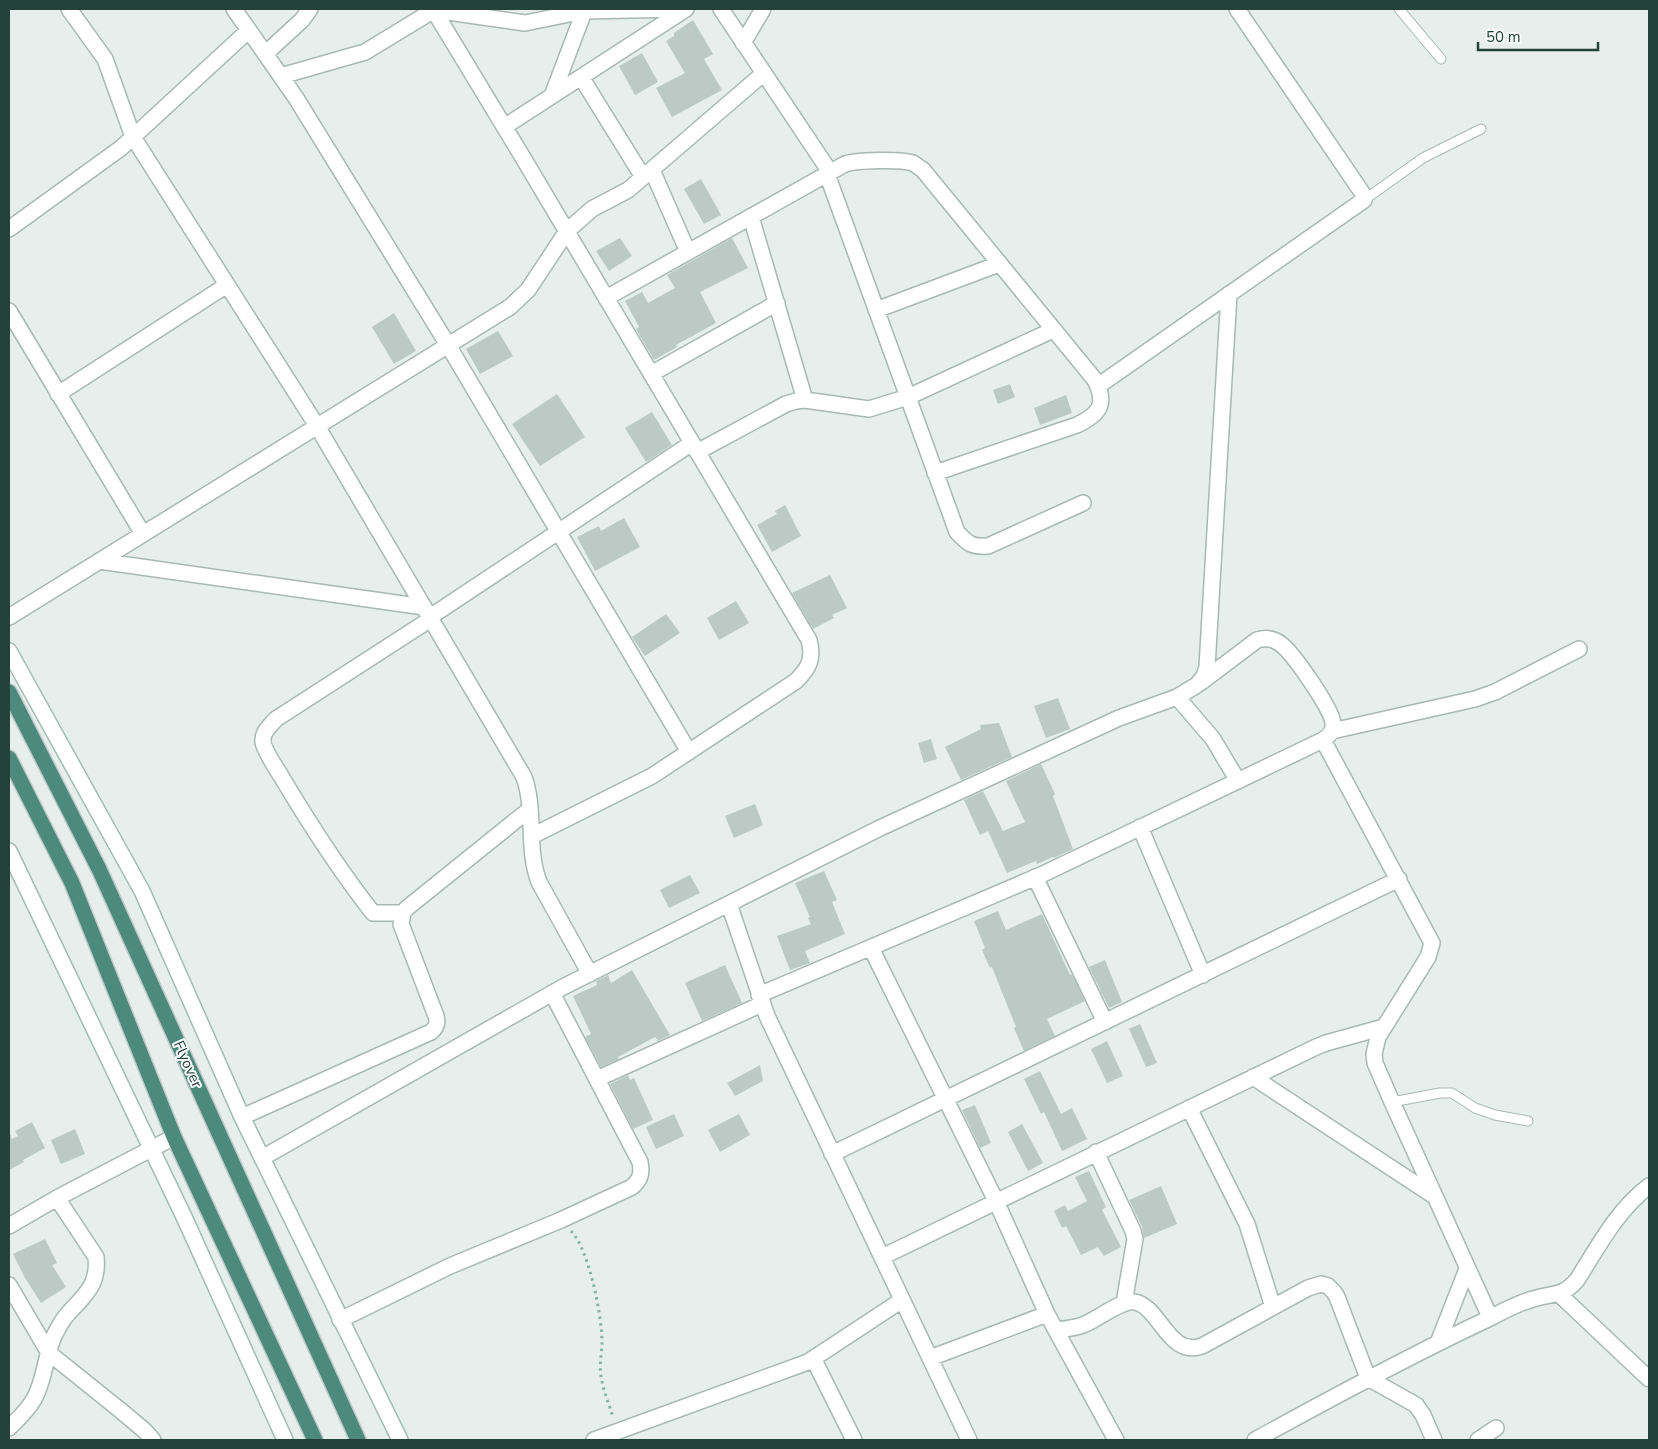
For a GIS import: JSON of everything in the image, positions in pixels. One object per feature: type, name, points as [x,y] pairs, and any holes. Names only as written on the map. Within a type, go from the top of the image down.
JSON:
[{"type":"highway","name":"Flyover","points":[[9,692],[99,868],[358,1440]]},
{"type":"highway","points":[[9,758],[72,883],[174,1137],[315,1440]]},
{"type":"street","points":[[69,9],[105,59],[133,137],[318,426],[524,777],[528,788],[533,859],[539,882],[590,974]]},
{"type":"street","points":[[234,9],[296,98],[448,345],[689,752]]},
{"type":"street","points":[[266,54],[302,20],[310,9]]},
{"type":"street","points":[[281,76],[365,52],[433,9],[525,23],[585,10],[678,9]]},
{"type":"street","points":[[433,9],[809,640],[812,651],[810,662],[805,672],[796,681],[689,752],[646,780],[532,836]]},
{"type":"street","points":[[504,127],[686,9]]},
{"type":"street","points":[[721,9],[828,173],[957,532],[966,542],[976,547],[988,546],[1083,503]]},
{"type":"street","points":[[743,43],[763,9]]},
{"type":"street","points":[[1098,386],[1364,200],[1363,194],[1237,9]]},
{"type":"street","points":[[552,96],[585,10]]},
{"type":"street","points":[[9,229],[121,148],[249,30]]},
{"type":"street","points":[[9,617],[510,307],[528,290],[566,231],[592,209],[624,194],[764,73]]},
{"type":"street","points":[[581,77],[647,174],[688,252]]},
{"type":"street","points":[[606,298],[845,164],[857,161],[904,161],[914,164],[923,170],[1095,380],[1101,392],[1101,401],[1096,412],[1088,419],[936,473]]},
{"type":"street","points":[[751,217],[805,400]]},
{"type":"street","points":[[876,310],[1000,264]]},
{"type":"street","points":[[58,394],[227,285]]},
{"type":"street","points":[[1197,685],[1204,676],[1207,667],[1229,294]]},
{"type":"street","points":[[651,374],[776,303]]},
{"type":"street","points":[[9,311],[143,534]]},
{"type":"street","points":[[403,913],[373,913],[352,887],[325,846],[282,778],[263,743],[264,734],[276,719],[423,624],[427,612],[695,447],[796,400],[869,409],[908,397],[1053,330]]},
{"type":"street","points":[[99,561],[427,612]]},
{"type":"street","points":[[262,1158],[552,993],[880,828],[1119,718],[1177,698],[1257,640],[1270,638],[1284,647],[1311,682],[1334,723],[1328,735]]},
{"type":"street","points":[[597,1079],[871,948],[1035,877],[1238,781],[1328,735],[1480,698],[1579,649]]},
{"type":"street","points":[[9,651],[142,891],[242,1117],[400,1440]]},
{"type":"street","points":[[1177,698],[1213,739],[1238,781]]},
{"type":"street","points":[[1328,735],[1432,943],[1428,957],[1378,1037],[1374,1054],[1375,1063],[1490,1317]]},
{"type":"street","points":[[242,1117],[431,1032],[436,1028],[438,1022],[402,924],[403,913],[530,809]]},
{"type":"street","points":[[1140,827],[1203,975]]},
{"type":"street","points":[[9,851],[151,1148],[285,1440]]},
{"type":"street","points":[[1035,877],[1106,1022]]},
{"type":"street","points":[[832,1154],[1399,879]]},
{"type":"street","points":[[729,904],[760,1000],[969,1440]]},
{"type":"street","points":[[871,948],[996,1201],[1047,1314],[1116,1440]]},
{"type":"street","points":[[340,1320],[450,1266],[560,1220],[632,1187],[638,1181],[642,1172],[640,1162],[552,993]]},
{"type":"street","points":[[882,1256],[1326,1043],[1384,1027]]},
{"type":"street","points":[[1253,1077],[1434,1196]]},
{"type":"street","points":[[1189,1108],[1247,1224],[1273,1307]]},
{"type":"street","points":[[9,1226],[57,1198],[174,1137]]},
{"type":"street","points":[[1096,1152],[1135,1238],[1124,1303]]},
{"type":"street","points":[[1255,1440],[1368,1378],[1490,1317],[1536,1298],[1559,1294],[1569,1289],[1577,1280],[1618,1217],[1649,1186]]},
{"type":"street","points":[[9,1428],[24,1413],[35,1398],[53,1338],[65,1318],[93,1285],[97,1269],[96,1257],[57,1198]]},
{"type":"street","points":[[1438,1343],[1467,1269]]},
{"type":"street","points":[[9,1285],[49,1353],[120,1410],[153,1440]]},
{"type":"street","points":[[1056,1330],[1086,1324],[1124,1303],[1134,1302],[1140,1304],[1178,1343],[1185,1348],[1192,1349],[1202,1346],[1315,1285],[1328,1286],[1338,1297],[1368,1378],[1416,1405],[1423,1415],[1434,1440]]},
{"type":"street","points":[[1559,1294],[1643,1369],[1649,1379]]},
{"type":"street","points":[[594,1440],[814,1360],[902,1300]]},
{"type":"street","points":[[930,1358],[1047,1314]]},
{"type":"street","points":[[814,1360],[854,1440]]},
{"type":"street","points":[[1478,1440],[1496,1428]]},
{"type":"lane","points":[[1399,9],[1441,59]]},
{"type":"lane","points":[[1364,200],[1423,158],[1481,129]]},
{"type":"lane","points":[[1392,1102],[1440,1093],[1452,1093],[1475,1108],[1528,1121]]},
{"type":"path","points":[[560,1220],[575,1235],[582,1248],[595,1291],[601,1317],[601,1375],[618,1431]]},
{"type":"building","points":[[693,20],[713,54],[704,59],[722,90],[672,117],[656,88],[685,73],[666,41]]},
{"type":"building","points":[[642,53],[658,82],[635,95],[619,66]]},
{"type":"building","points":[[701,179],[721,215],[704,224],[684,189]]},
{"type":"building","points":[[620,238],[632,256],[609,271],[596,251]]},
{"type":"building","points":[[732,238],[748,268],[700,292],[716,323],[676,345],[677,347],[654,360],[636,329],[639,327],[625,301],[642,292],[648,303],[675,288],[667,275]]},
{"type":"building","points":[[394,313],[416,351],[394,364],[372,327]]},
{"type":"building","points":[[498,331],[513,356],[480,374],[466,349]]},
{"type":"building","points":[[1010,384],[1015,397],[998,404],[993,390]]},
{"type":"building","points":[[557,394],[585,437],[540,466],[512,424]]},
{"type":"building","points":[[1066,395],[1072,413],[1040,425],[1034,408]]},
{"type":"building","points":[[652,412],[672,445],[646,462],[625,428]]},
{"type":"building","points":[[785,505],[801,536],[772,552],[757,525],[777,514],[775,511]]},
{"type":"building","points":[[624,518],[640,547],[595,571],[577,537],[599,526],[601,531]]},
{"type":"building","points":[[830,575],[847,608],[832,615],[834,618],[813,629],[792,593]]},
{"type":"building","points":[[736,601],[749,623],[719,640],[707,618]]},
{"type":"building","points":[[666,614],[680,633],[645,656],[632,637]]},
{"type":"building","points":[[1058,698],[1070,729],[1046,738],[1034,706]]},
{"type":"building","points":[[999,723],[1012,757],[961,780],[945,747],[981,729],[980,725]]},
{"type":"building","points":[[931,739],[937,759],[924,763],[918,743]]},
{"type":"building","points":[[1041,764],[1055,794],[1053,796],[1073,849],[1054,858],[1037,864],[1036,861],[1007,873],[988,831],[980,835],[964,800],[983,791],[1003,831],[1025,822],[1006,781]]},
{"type":"building","points":[[755,804],[763,825],[734,838],[725,816]]},
{"type":"building","points":[[824,871],[837,900],[832,902],[845,934],[805,951],[810,963],[790,970],[777,936],[811,924],[808,918],[810,917],[795,883]]},
{"type":"building","points":[[690,875],[700,893],[669,908],[660,890]]},
{"type":"building","points":[[998,911],[1006,930],[1042,914],[1070,975],[1072,974],[1085,1001],[1047,1019],[1055,1036],[1024,1051],[992,967],[990,968],[982,950],[985,948],[974,921]]},
{"type":"building","points":[[1105,960],[1122,1002],[1109,1008],[1089,967]]},
{"type":"building","points":[[725,965],[742,1003],[702,1021],[685,983]]},
{"type":"building","points":[[632,970],[670,1035],[658,1041],[655,1037],[618,1057],[619,1059],[601,1067],[585,1037],[591,1034],[573,996],[597,985],[596,981],[608,975],[611,983]]},
{"type":"building","points":[[1140,1024],[1157,1063],[1146,1067],[1129,1029]]},
{"type":"building","points":[[1107,1041],[1123,1076],[1107,1083],[1091,1049]]},
{"type":"building","points":[[760,1065],[763,1081],[735,1096],[727,1083]]},
{"type":"building","points":[[1040,1071],[1061,1114],[1072,1108],[1087,1139],[1062,1151],[1044,1112],[1041,1114],[1024,1079]]},
{"type":"building","points":[[628,1075],[630,1080],[634,1078],[653,1120],[633,1129],[610,1084]]},
{"type":"building","points":[[975,1105],[991,1143],[980,1148],[962,1110]]},
{"type":"building","points":[[674,1114],[684,1136],[656,1149],[646,1127]]},
{"type":"building","points":[[739,1114],[750,1135],[720,1152],[708,1130]]},
{"type":"building","points":[[32,1122],[45,1148],[9,1170],[9,1131],[12,1139],[18,1136],[15,1131]]},
{"type":"building","points":[[1022,1124],[1043,1163],[1028,1171],[1008,1132]]},
{"type":"building","points":[[75,1129],[85,1154],[61,1164],[51,1140]]},
{"type":"building","points":[[1089,1171],[1106,1207],[1102,1210],[1121,1247],[1104,1256],[1098,1247],[1081,1255],[1066,1226],[1062,1228],[1054,1211],[1065,1205],[1068,1211],[1087,1201],[1075,1177]]},
{"type":"building","points":[[1161,1186],[1177,1224],[1144,1238],[1142,1227],[1129,1200]]},
{"type":"building","points":[[45,1239],[57,1263],[52,1265],[66,1287],[41,1303],[13,1254]]}]
